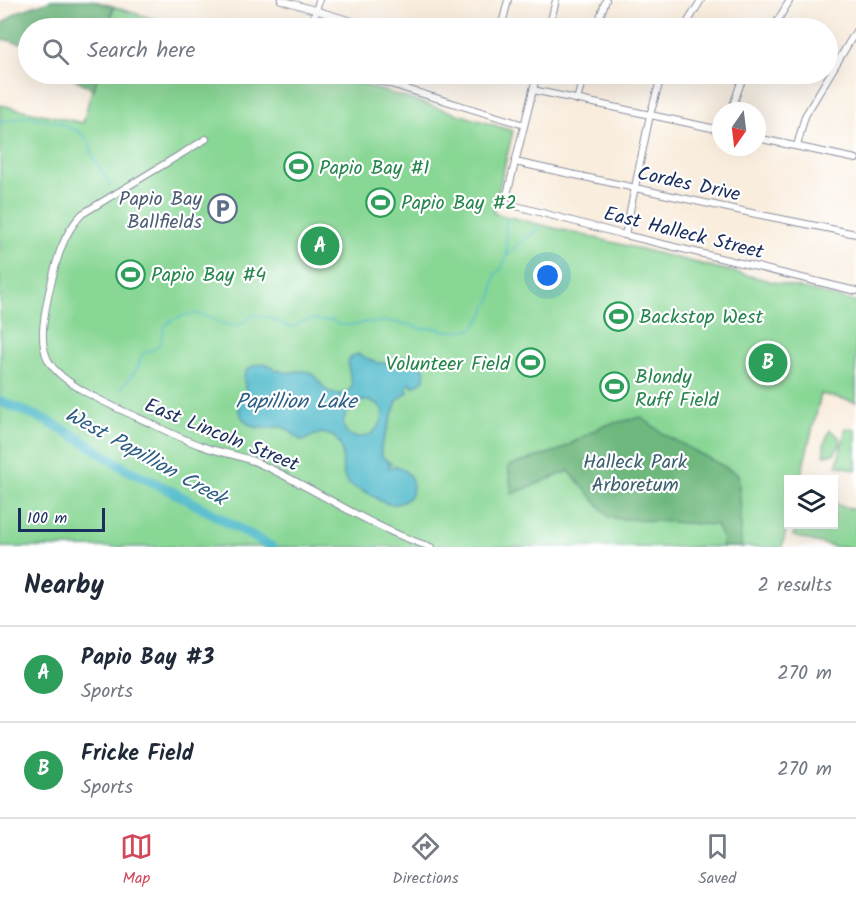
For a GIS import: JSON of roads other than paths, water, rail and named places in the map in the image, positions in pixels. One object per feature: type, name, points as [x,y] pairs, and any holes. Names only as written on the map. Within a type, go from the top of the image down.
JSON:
[{"type":"street","points":[[281,0],[340,18]]},
{"type":"street","points":[[314,18],[319,0]]},
{"type":"street","points":[[504,18],[508,0]]},
{"type":"street","points":[[552,18],[556,0]]},
{"type":"street","points":[[600,18],[606,0]]},
{"type":"street","points":[[690,18],[701,0]]},
{"type":"street","points":[[779,18],[790,0]]},
{"type":"street","points":[[838,61],[856,31]]},
{"type":"street","points":[[391,84],[524,125]]},
{"type":"street","points":[[515,162],[534,84]]},
{"type":"street","points":[[577,100],[581,84]]},
{"type":"street","points":[[625,235],[650,115],[659,84]]},
{"type":"street","points":[[734,102],[741,84]]},
{"type":"street","points":[[797,146],[805,116],[824,84]]},
{"type":"street","points":[[533,90],[712,128]]},
{"type":"street","name":"East Lincoln Street","points":[[206,139],[132,182],[82,214],[73,224],[60,249],[44,322],[45,352],[49,362],[68,381],[98,398],[191,442],[260,464],[393,532],[431,547]]},
{"type":"street","points":[[766,140],[856,159]]},
{"type":"street","name":"Cordes Drive","points":[[515,162],[856,234]]},
{"type":"street","name":"East Halleck Street","points":[[515,162],[505,203],[625,235],[856,291]]},
{"type":"water","name":"Papillion Lake","points":[[358,354],[381,363],[408,356],[417,359],[423,366],[424,380],[413,387],[411,383],[406,386],[408,392],[397,401],[381,447],[381,455],[391,463],[388,467],[391,469],[395,465],[406,472],[411,479],[413,487],[411,494],[398,504],[389,504],[379,500],[347,482],[343,470],[341,445],[332,436],[321,433],[302,441],[288,429],[282,427],[258,428],[253,426],[242,418],[240,413],[238,403],[245,393],[244,376],[250,368],[264,364],[276,371],[308,372],[316,377],[328,392],[341,394],[352,387],[348,363],[352,356]],"holes":[[[366,401],[373,402],[383,411],[380,425],[366,436],[351,436],[346,432],[345,416],[352,406]]]},
{"type":"waterway","points":[[0,123],[27,116],[59,123],[78,131],[90,144],[93,157],[110,185]]},
{"type":"waterway","points":[[507,218],[505,232],[507,254]]},
{"type":"waterway","points":[[121,388],[136,369],[143,354],[154,350],[161,342],[168,323],[191,314],[202,315],[231,326],[242,324],[253,315],[267,317],[290,327],[313,319],[332,320],[339,325],[385,321],[421,329],[434,328],[447,331],[473,329],[492,297],[495,274],[501,270],[507,255],[540,226]]},
{"type":"waterway","name":"West Papillion Creek","points":[[0,401],[73,435],[126,469],[177,494],[272,547]]},
{"type":"waterway","name":"West Papillion Creek","points":[[79,439],[84,434]]},
{"type":"place","name":"Papio Bay #1","points":[[298,167]]},
{"type":"place","name":"Papio Bay #2","points":[[380,202]]},
{"type":"place","name":"Papio Bay Ballfields","points":[[223,209]]},
{"type":"place","name":"Papio Bay #3","points":[[320,246]]},
{"type":"place","name":"Papio Bay #4","points":[[130,274]]},
{"type":"place","name":"Backstop West","points":[[618,316]]},
{"type":"place","name":"Volunteer Field","points":[[531,363]]},
{"type":"place","name":"Fricke Field","points":[[768,363]]},
{"type":"place","name":"Blondy Ruff Field","points":[[614,387]]},
{"type":"park label","name":"Halleck Park Arboretum","points":[[635,472]]}]
